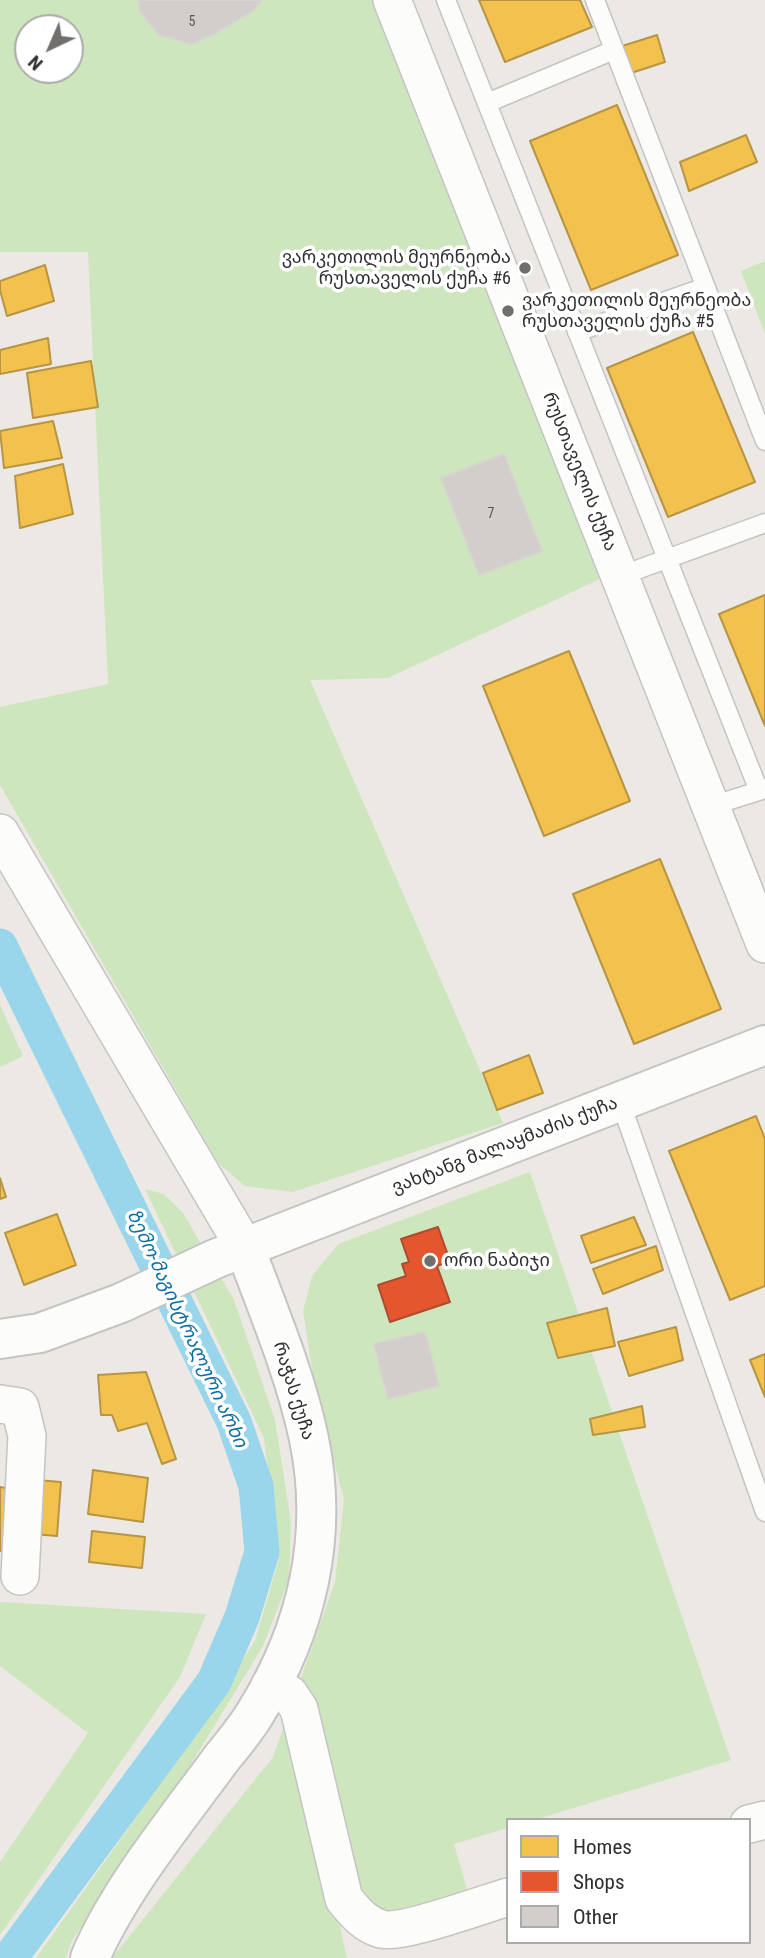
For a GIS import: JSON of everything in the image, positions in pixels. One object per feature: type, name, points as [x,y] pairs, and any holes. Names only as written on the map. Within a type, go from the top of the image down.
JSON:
[{"type":"street","name":"რუსთაველის ქუჩა","points":[[392,0],[765,944]]},
{"type":"street","name":"რაჭას ქუჩა","points":[[0,833],[230,1253],[286,1362],[309,1439],[318,1517],[310,1587],[288,1652],[256,1713],[125,1893],[90,1958]]},
{"type":"street","name":"ვახტანგ მალაყმაძის ქუჩა","points":[[0,1339],[40,1333],[121,1303],[230,1253],[765,1045]]},
{"type":"street","points":[[0,1404],[20,1407],[27,1436],[20,1576]]},
{"type":"street","points":[[270,1686],[289,1694],[299,1709],[344,1899],[363,1921],[384,1930],[408,1927],[506,1898]]},
{"type":"lane","points":[[446,0],[667,558],[762,789],[710,806]]},
{"type":"lane","points":[[594,0],[765,441]]},
{"type":"lane","points":[[487,103],[614,50]]},
{"type":"lane","points":[[577,332],[706,287]]},
{"type":"lane","points":[[620,576],[765,523]]},
{"type":"lane","points":[[620,1101],[765,1512]]},
{"type":"green space","points":[[0,0],[375,0],[600,579],[388,678],[310,680],[503,1123],[293,1192],[245,1186],[218,1163],[0,785],[0,707],[108,684],[88,252],[0,252]]},
{"type":"green space","points":[[765,261],[765,334],[741,271]]},
{"type":"green space","points":[[0,1005],[23,1056],[0,1067]]},
{"type":"green space","points":[[530,1172],[731,1760],[541,1818],[506,1818],[506,1829],[454,1844],[468,1893],[340,1927],[347,1958],[112,1958],[273,1757],[335,1582],[344,1499],[316,1394],[303,1311],[312,1276],[338,1244]]},
{"type":"green space","points":[[145,1189],[164,1194],[183,1213],[234,1300],[275,1420],[291,1522],[289,1579],[263,1646],[188,1769],[71,1942],[66,1958],[36,1958],[125,1833],[255,1641],[279,1559],[264,1438]]},
{"type":"green space","points":[[0,1602],[206,1614],[180,1677],[0,1935],[0,1862],[88,1733],[0,1666]]},
{"type":"building: Homes","points":[[479,0],[580,0],[592,27],[505,62]]},
{"type":"building: Homes","points":[[657,35],[665,62],[625,75],[616,48]]},
{"type":"building: Homes","points":[[617,105],[678,255],[591,290],[530,141]]},
{"type":"building: Homes","points":[[746,135],[757,162],[689,191],[680,162]]},
{"type":"building: Homes","points":[[45,265],[54,301],[7,316],[0,281]]},
{"type":"building: Homes","points":[[693,332],[755,482],[668,517],[607,368]]},
{"type":"building: Homes","points":[[48,338],[51,364],[0,374],[0,350]]},
{"type":"building: Homes","points":[[91,361],[98,407],[33,418],[27,373]]},
{"type":"building: Homes","points":[[53,421],[62,458],[4,468],[0,431]]},
{"type":"building: Homes","points":[[63,464],[73,514],[20,528],[15,476]]},
{"type":"building: Homes","points":[[765,595],[765,726],[719,614]]},
{"type":"building: Homes","points":[[569,651],[630,801],[544,836],[483,686]]},
{"type":"building: Homes","points":[[660,859],[721,1009],[634,1044],[573,894]]},
{"type":"building: Homes","points":[[529,1055],[543,1093],[497,1110],[483,1073]]},
{"type":"building: Homes","points":[[756,1116],[765,1139],[765,1286],[730,1300],[669,1151]]},
{"type":"building: Homes","points":[[0,1178],[6,1197],[0,1199]]},
{"type":"building: Homes","points":[[57,1214],[76,1265],[24,1285],[5,1233]]},
{"type":"building: Homes","points":[[634,1217],[646,1245],[591,1263],[581,1236]]},
{"type":"building: Homes","points":[[656,1246],[663,1270],[603,1294],[593,1269]]},
{"type":"building: Homes","points":[[607,1308],[615,1346],[558,1358],[547,1323]]},
{"type":"building: Homes","points":[[676,1327],[683,1360],[629,1376],[618,1342]]},
{"type":"building: Homes","points":[[765,1354],[765,1397],[750,1360]]},
{"type":"building: Homes","points":[[146,1372],[176,1459],[162,1464],[147,1423],[118,1431],[112,1415],[101,1415],[98,1375]]},
{"type":"building: Homes","points":[[642,1406],[645,1427],[593,1435],[590,1419]]},
{"type":"building: Homes","points":[[93,1470],[148,1478],[143,1522],[88,1514]]},
{"type":"building: Homes","points":[[37,1480],[61,1482],[57,1536],[33,1534]]},
{"type":"building: Homes","points":[[0,1487],[6,1488],[6,1551],[0,1551]]},
{"type":"building: Homes","points":[[92,1531],[145,1537],[142,1568],[89,1562]]},
{"type":"building: Shops","points":[[438,1227],[450,1261],[437,1266],[450,1302],[390,1322],[378,1285],[406,1276],[402,1264],[409,1262],[401,1239]]},
{"type":"building: Other","points":[[138,0],[262,0],[251,12],[192,44],[159,35],[140,12]]},
{"type":"building: Other","points":[[504,454],[542,551],[479,575],[441,478]]},
{"type":"building: Other","points":[[425,1332],[439,1386],[388,1399],[374,1344]]},
{"type":"waterway","name":"ზემო-მაგისტრალური არხი","points":[[0,946],[234,1422],[256,1486],[262,1552],[242,1617],[214,1682],[10,1958]]},
{"type":"place","name":"ვარკეთილის მეურნეობა რუსთაველის ქუჩა #6","points":[[525,268]]},
{"type":"place","name":"ვარკეთილის მეურნეობა რუსთაველის ქუჩა #5","points":[[508,311]]},
{"type":"place","name":"ორი ნაბიჯი","points":[[430,1261]]}]
